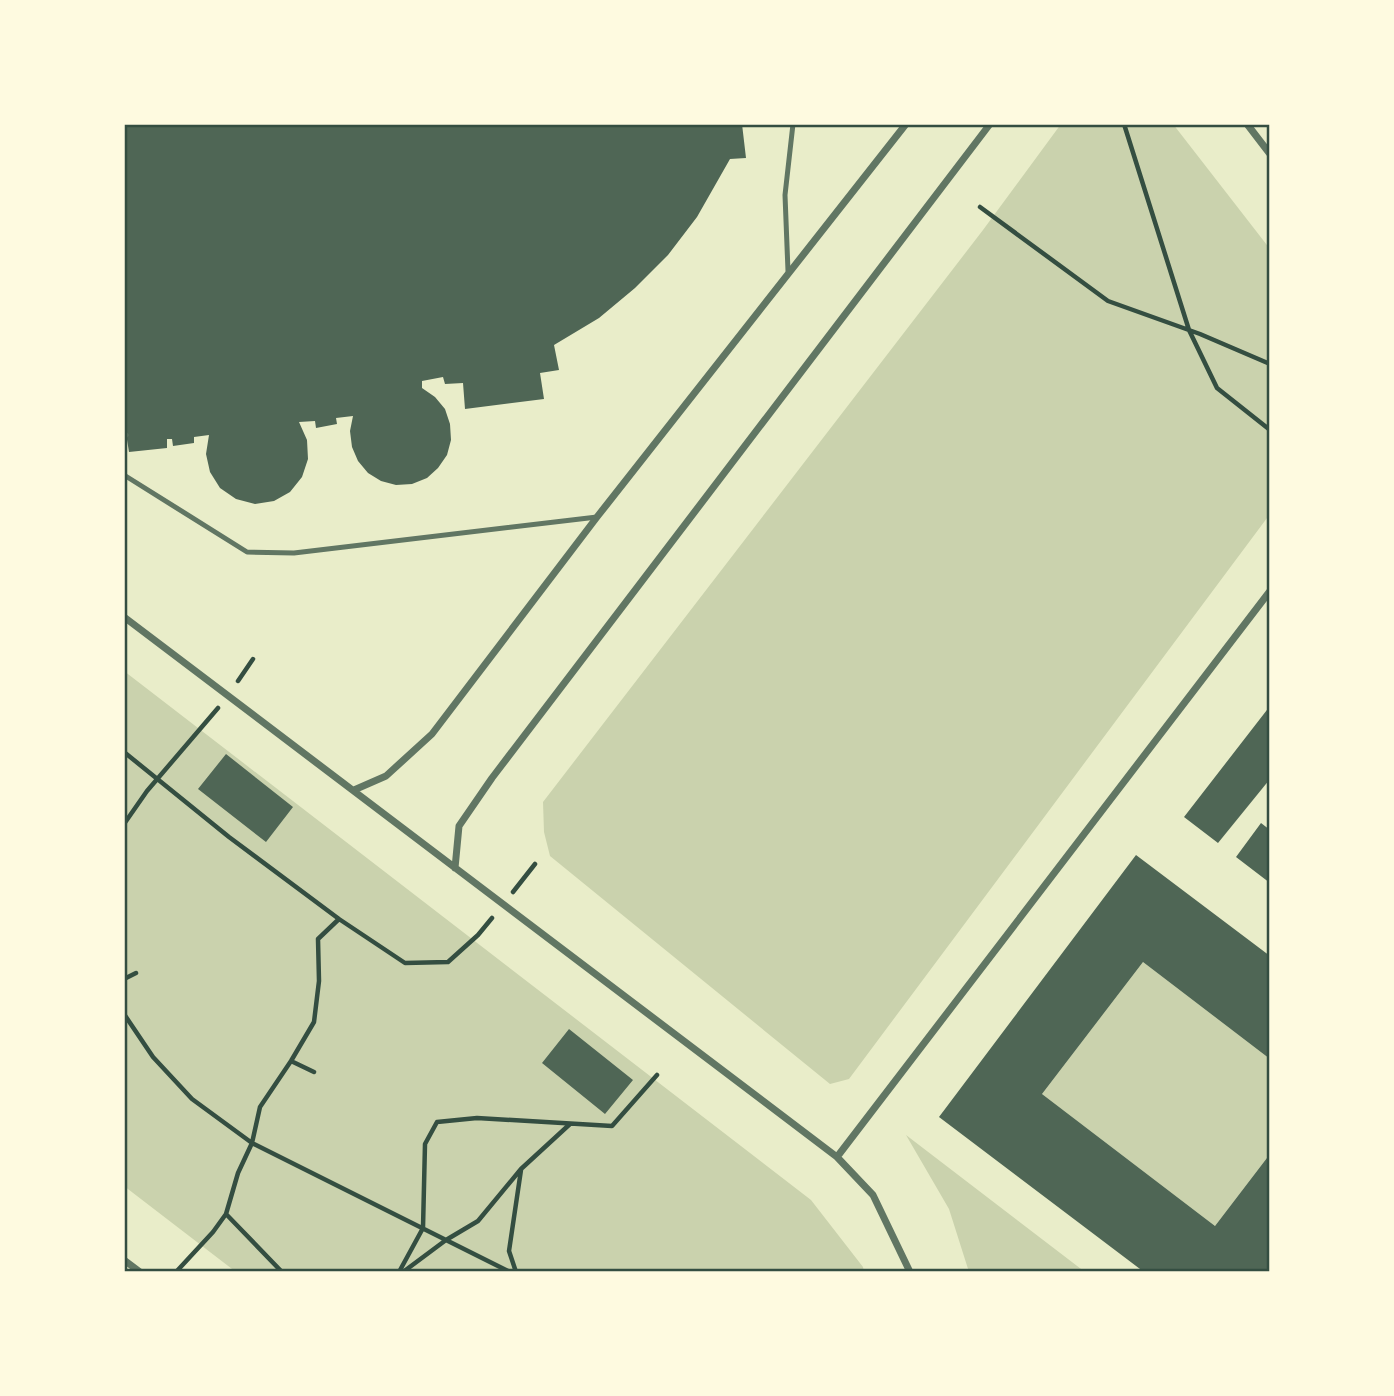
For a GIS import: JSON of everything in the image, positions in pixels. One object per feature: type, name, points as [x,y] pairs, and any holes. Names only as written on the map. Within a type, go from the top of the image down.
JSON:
[{"type":"street","points":[[354,790],[386,776],[432,734],[788,271],[906,124]]},
{"type":"street","points":[[455,868],[459,826],[492,778],[990,124]]},
{"type":"street","points":[[1247,124],[1270,154]]},
{"type":"street","points":[[837,1157],[1270,591]]},
{"type":"street","points":[[124,617],[837,1157],[873,1195],[910,1272]]},
{"type":"street","points":[[124,1260],[140,1272]]},
{"type":"lane","points":[[788,271],[786,195],[793,124]]},
{"type":"lane","points":[[124,475],[247,552],[295,553],[597,517]]},
{"type":"path","points":[[1124,124],[1189,330],[1217,388],[1270,430]]},
{"type":"path","points":[[979,207],[1108,301],[1189,330],[1270,364]]},
{"type":"path","points":[[124,824],[158,777],[228,696],[253,659]]},
{"type":"path","points":[[124,752],[229,837],[339,919],[405,964],[448,962],[478,935],[535,864]]},
{"type":"path","points":[[176,1272],[226,1214],[238,1173],[252,1143],[260,1107],[314,1022],[319,981],[318,939],[339,919]]},
{"type":"path","points":[[124,979],[136,973]]},
{"type":"path","points":[[124,1014],[153,1057],[192,1099],[252,1143],[510,1272]]},
{"type":"path","points":[[291,1061],[314,1072]]},
{"type":"path","points":[[401,1272],[423,1228],[425,1144],[437,1122],[477,1118],[612,1126],[657,1075]]},
{"type":"path","points":[[401,1272],[478,1221],[521,1169],[570,1123]]},
{"type":"path","points":[[516,1272],[509,1251],[521,1169]]},
{"type":"path","points":[[226,1214],[282,1272]]},
{"type":"green space","points":[[1061,124],[1173,124],[1270,249],[1270,514],[849,1079],[830,1084],[550,856],[544,832],[543,802],[983,230]]},
{"type":"green space","points":[[124,671],[811,1200],[863,1267],[864,1272],[236,1272],[124,1186]]},
{"type":"green space","points":[[1143,962],[1270,1059],[1270,1154],[1215,1226],[1042,1094]]},
{"type":"green space","points":[[906,1135],[1085,1272],[969,1272],[949,1209]]},
{"type":"building","points":[[124,124],[742,124],[746,158],[730,159],[697,217],[668,255],[635,288],[599,318],[554,345],[559,370],[540,373],[544,399],[465,409],[463,383],[445,384],[443,377],[422,381],[422,388],[435,397],[445,409],[451,440],[447,455],[438,468],[427,478],[412,484],[396,485],[381,481],[368,473],[358,461],[352,447],[350,431],[353,416],[336,418],[337,424],[316,428],[315,421],[299,422],[307,440],[308,459],[302,477],[290,492],[274,501],[255,504],[236,499],[220,488],[210,472],[206,454],[209,435],[194,437],[194,443],[173,446],[172,439],[167,439],[167,448],[129,452],[124,421]]},
{"type":"building","points":[[1270,706],[1270,779],[1218,843],[1184,817]]},
{"type":"building","points":[[226,754],[293,807],[266,842],[198,789]]},
{"type":"building","points":[[1261,823],[1270,830],[1270,883],[1236,857]]},
{"type":"building","points":[[1136,855],[1270,956],[1270,1059],[1143,962],[1042,1094],[1215,1226],[1270,1154],[1270,1272],[1144,1272],[939,1117]]},
{"type":"building","points":[[569,1029],[633,1080],[605,1114],[542,1063]]}]
